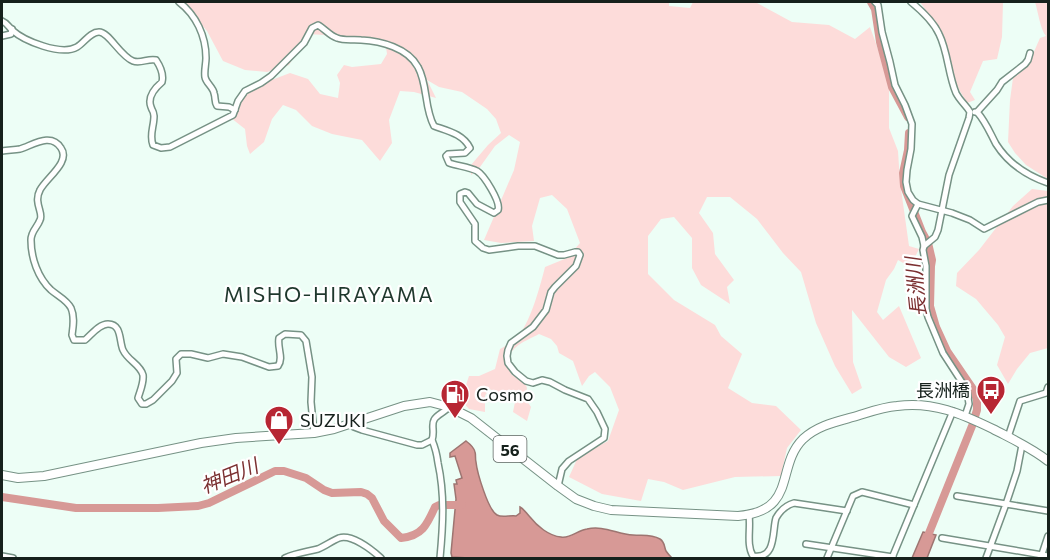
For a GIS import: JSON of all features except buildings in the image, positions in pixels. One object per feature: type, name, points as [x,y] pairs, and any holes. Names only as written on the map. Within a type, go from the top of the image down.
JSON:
[{"type":"highway","name":"56","points":[[2,475],[18,478],[44,476],[201,443],[236,438],[314,433],[352,424],[404,406],[430,402],[449,407],[471,418],[576,499],[594,506],[611,510],[749,515]]},
{"type":"highway","points":[[749,515],[760,512],[777,497],[783,488],[795,451],[801,441],[812,432],[824,426],[897,405],[936,406],[967,416],[1038,453],[1048,462]]},
{"type":"street","points":[[179,2],[194,16],[202,35],[206,58],[205,79],[214,93],[214,102],[218,106],[230,107],[235,111]]},
{"type":"street","points":[[875,2],[878,5],[895,86],[912,124],[906,182],[913,200],[918,204],[970,220],[984,229],[1038,202],[1048,200]]},
{"type":"street","points":[[911,2],[940,35],[954,87],[970,112],[949,175],[935,237],[924,246]]},
{"type":"street","points":[[2,21],[36,43],[50,48],[68,50],[75,48],[97,32],[108,36],[120,52],[135,62],[156,60],[163,77],[149,100],[154,112],[151,134],[153,145],[161,148],[170,147],[233,114],[244,91],[271,76],[304,43],[312,28],[318,25],[341,40],[384,43],[395,47],[413,60],[419,69],[434,126],[458,135],[470,148],[465,153],[448,154],[446,159],[449,163],[480,172],[498,203],[497,211],[494,213],[477,204],[468,193],[460,194],[460,202],[475,224],[475,241],[489,250],[535,246],[558,255],[578,252],[580,255],[576,266],[551,292],[546,310],[533,327],[511,343],[507,356],[508,363],[526,381],[550,382],[588,399],[605,429],[604,438],[575,456],[562,469],[558,486]]},
{"type":"street","points":[[2,36],[11,34],[12,29]]},
{"type":"street","points":[[970,112],[977,112],[1002,82],[1025,64],[1030,53]]},
{"type":"street","points":[[977,112],[1003,153],[1021,170],[1048,183]]},
{"type":"street","points":[[2,151],[46,140],[56,142],[61,146],[64,154],[61,163],[38,193],[37,203],[41,219],[33,229],[31,240],[36,267],[47,286],[67,302],[72,310],[74,340],[85,340],[108,324],[119,332],[121,345],[127,357],[140,369],[142,374],[138,398],[142,404],[153,400],[172,381],[177,373],[176,359],[180,354],[208,358],[224,354],[275,367],[281,361],[279,338],[285,334],[301,335],[306,340],[312,377],[311,402],[314,433]]},
{"type":"street","points":[[918,204],[912,216],[924,246],[926,309],[943,352],[967,390],[969,405],[967,416]]},
{"type":"street","points":[[1008,437],[1020,401],[1046,393],[1048,387]]},
{"type":"street","points":[[440,558],[444,501],[432,440],[433,421],[449,407]]},
{"type":"street","points":[[806,544],[892,558],[953,411]]},
{"type":"street","points":[[352,424],[362,430],[409,444],[422,445],[432,440]]},
{"type":"street","points":[[986,558],[1017,471],[1022,444]]},
{"type":"street","points":[[827,558],[853,496],[862,492],[914,505]]},
{"type":"street","points":[[957,496],[1048,512]]},
{"type":"street","points":[[749,515],[750,549],[753,556],[760,558],[770,552],[776,519],[789,505],[794,503],[847,511]]},
{"type":"street","points":[[1041,557],[1048,536]]},
{"type":"street","points":[[285,558],[345,537],[373,550],[381,558]]},
{"type":"street","points":[[942,538],[1041,557],[1048,556]]},
{"type":"street","points":[[2,556],[13,558]]},
{"type":"shaded area","points":[[182,2],[669,2],[669,6],[690,8],[693,2],[752,2],[792,22],[829,25],[855,39],[870,27],[889,88],[889,128],[898,151],[909,246],[919,249],[910,267],[898,260],[886,280],[877,312],[883,320],[899,306],[921,358],[906,367],[889,357],[852,310],[853,362],[862,388],[852,394],[835,366],[816,323],[801,272],[757,219],[730,197],[707,197],[699,213],[713,233],[715,254],[734,280],[727,287],[730,304],[701,285],[692,268],[692,238],[674,217],[661,219],[648,236],[648,274],[674,300],[715,325],[721,336],[742,354],[728,388],[752,403],[776,406],[801,430],[787,448],[781,476],[735,477],[683,490],[664,482],[648,479],[641,501],[602,494],[569,477],[578,457],[608,441],[619,410],[610,387],[595,372],[582,386],[573,361],[559,353],[551,339],[539,334],[523,342],[511,353],[506,364],[512,375],[524,380],[527,388],[525,398],[531,407],[527,421],[513,412],[515,402],[489,389],[485,396],[485,412],[469,409],[461,400],[469,376],[479,376],[495,369],[500,349],[514,340],[521,332],[534,305],[545,267],[567,258],[580,243],[567,209],[552,195],[540,198],[532,226],[534,241],[501,243],[484,240],[514,170],[520,142],[509,135],[495,146],[480,167],[471,175],[471,165],[501,133],[496,119],[487,109],[462,92],[439,87],[427,80],[436,98],[400,91],[389,120],[392,143],[380,161],[362,140],[332,134],[312,126],[296,110],[283,105],[272,119],[264,142],[250,154],[245,129],[231,118],[236,105],[251,88],[290,73],[308,79],[320,94],[338,98],[340,83],[337,75],[344,65],[352,67],[381,64],[387,54],[385,40],[364,39],[339,43],[324,35],[308,34],[289,65],[267,72],[245,70],[223,61],[207,31]]},
{"type":"shaded area","points":[[920,2],[1003,2],[1002,37],[997,59],[983,61],[970,92],[975,100],[967,103],[954,81],[942,32]]},
{"type":"shaded area","points":[[1035,2],[1048,2],[1048,179],[1026,165],[1008,142],[1013,78],[1029,63],[1040,38],[1046,36]]},
{"type":"shaded area","points":[[1032,189],[1048,191],[1048,348],[1030,353],[1008,384],[997,365],[1005,337],[976,299],[956,286],[957,273],[979,250],[1013,206]]},
{"type":"shaded area","points":[[466,441],[474,450],[484,490],[490,506],[497,515],[516,516],[520,513],[520,507],[544,530],[561,537],[568,537],[593,528],[653,536],[662,540],[666,551],[672,558],[452,557],[456,499],[454,484],[457,484],[456,480],[462,478],[455,456],[450,457],[450,453]]},
{"type":"shaded area","points":[[923,532],[936,535],[927,558],[912,558]]},
{"type":"waterway","name":"長洲川","points":[[871,2],[875,9],[880,42],[892,87],[908,117]]},
{"type":"waterway","name":"長洲川","points":[[909,133],[903,173],[904,186],[928,243],[932,260],[930,306],[936,327],[947,351],[973,389],[977,400],[977,410],[972,426],[919,558]]},
{"type":"waterway","name":"神田川","points":[[2,497],[76,508],[198,506],[209,503],[275,471],[284,471],[306,478],[332,493],[361,492],[367,494],[372,498],[384,521],[401,538],[419,532],[435,507],[462,505]]},
{"type":"place","name":"長洲橋","points":[[991,416]]},
{"type":"place","name":"Cosmo","points":[[455,420]]},
{"type":"place","name":"SUZUKI","points":[[279,446]]},
{"type":"district","name":"MISHO-HIRAYAMA","points":[[329,293]]}]
